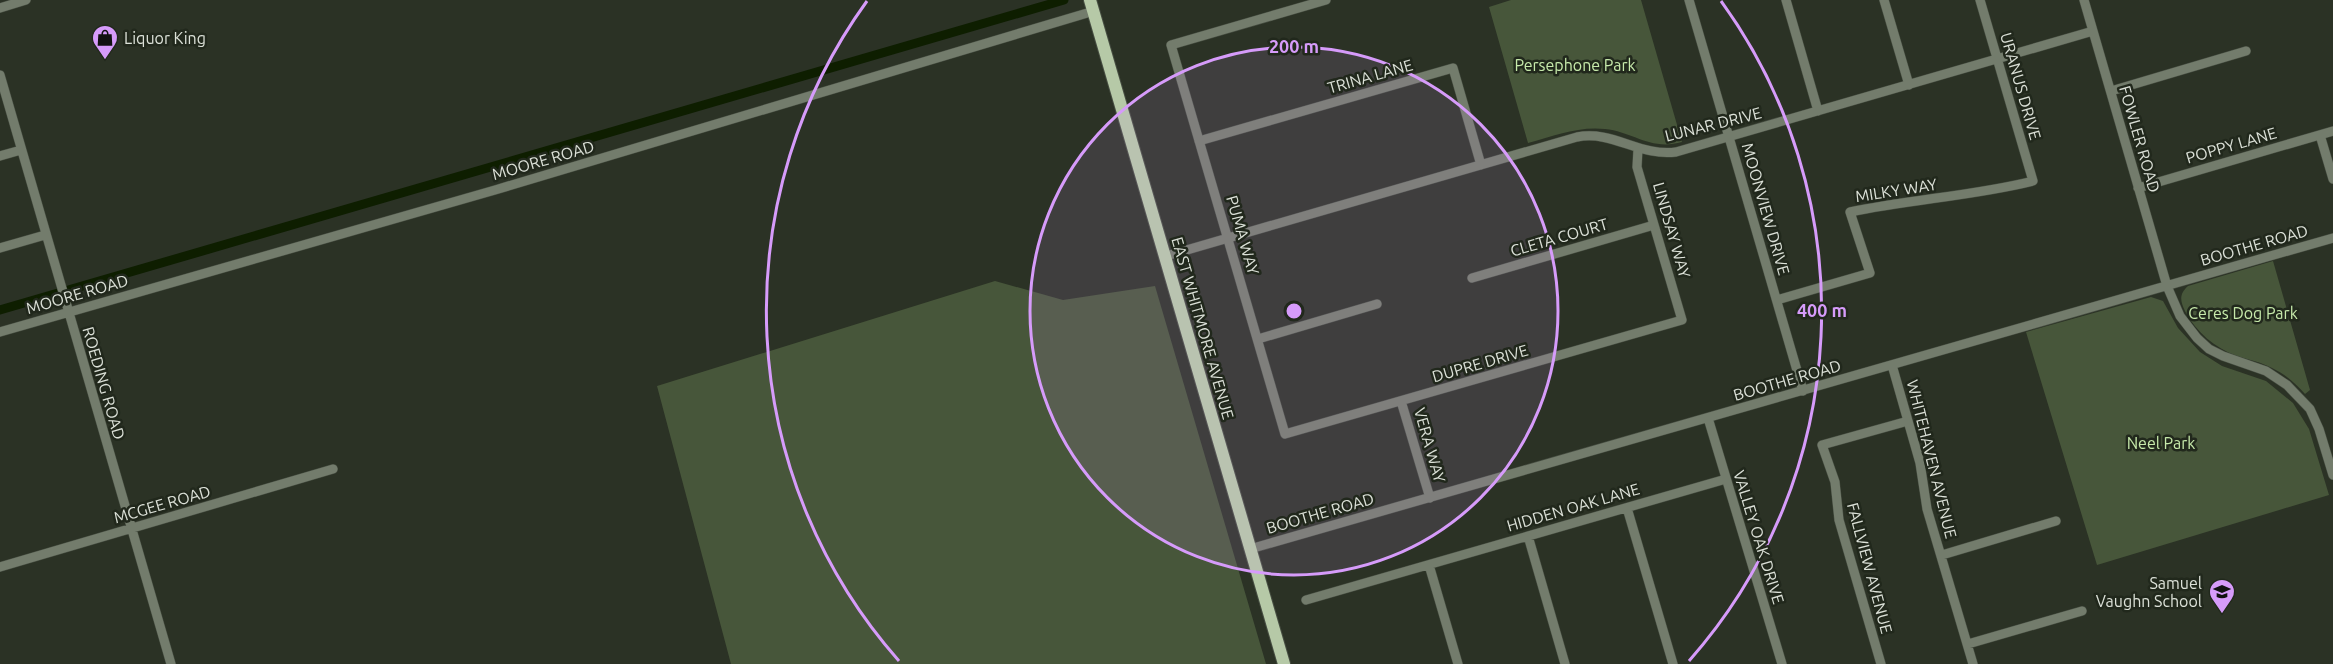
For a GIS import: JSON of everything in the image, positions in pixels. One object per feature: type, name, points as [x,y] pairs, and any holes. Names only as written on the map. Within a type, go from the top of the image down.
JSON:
[{"type":"main road","name":"EAST WHITMORE AVENUE","points":[[1092,5],[1284,664]]},
{"type":"street","points":[[0,8],[26,0]]},
{"type":"street","name":"PUMA WAY","points":[[1286,434],[1171,45],[1326,0]]},
{"type":"street","name":"MOONVIEW DRIVE","points":[[1689,0],[1803,391]]},
{"type":"street","points":[[1786,0],[1818,111]]},
{"type":"street","points":[[1884,0],[1909,85]]},
{"type":"street","name":"URANUS DRIVE","points":[[1980,0],[2033,181]]},
{"type":"street","name":"FOWLER ROAD","points":[[2084,0],[2167,286],[2180,316],[2209,349],[2266,371],[2287,385],[2310,409],[2319,429],[2333,475]]},
{"type":"street","name":"MOORE ROAD","points":[[0,332],[539,177],[1092,5]]},
{"type":"street","name":"LUNAR DRIVE","points":[[1166,256],[1585,136],[1610,137],[1638,149],[1669,153],[2093,31]]},
{"type":"street","points":[[2110,91],[2246,51]]},
{"type":"street","name":"TRINA LANE","points":[[1199,141],[1453,68],[1481,165]]},
{"type":"street","name":"ROEDING ROAD","points":[[0,75],[171,664]]},
{"type":"street","name":"POPPY LANE","points":[[2138,188],[2333,131]]},
{"type":"street","points":[[2320,135],[2333,178]]},
{"type":"street","name":"LINDSAY WAY","points":[[1638,149],[1637,167],[1682,320]]},
{"type":"street","points":[[0,156],[21,150]]},
{"type":"street","name":"MILKY WAY","points":[[1777,300],[1869,273],[1850,212],[1918,200],[1968,195],[2033,181]]},
{"type":"street","name":"CLETA COURT","points":[[1472,278],[1654,225]]},
{"type":"street","points":[[0,248],[45,235]]},
{"type":"street","name":"BOOTHE ROAD","points":[[1250,549],[2333,238]]},
{"type":"street","points":[[1258,339],[1377,304]]},
{"type":"street","name":"DUPRE DRIVE","points":[[1286,434],[1682,320]]},
{"type":"street","name":"WHITEHAVEN AVENUE","points":[[1892,365],[1920,463],[1926,509],[1942,555],[1973,664]]},
{"type":"street","name":"VERA WAY","points":[[1401,401],[1430,498]]},
{"type":"street","name":"VALLEY OAK DRIVE","points":[[1708,418],[1782,664]]},
{"type":"street","name":"FALLVIEW AVENUE","points":[[1881,664],[1839,520],[1835,482],[1822,445],[1908,421]]},
{"type":"street","name":"MCGEE ROAD","points":[[0,567],[333,469]]},
{"type":"street","name":"HIDDEN OAK LANE","points":[[1306,600],[1726,479]]},
{"type":"street","points":[[1627,508],[1673,664]]},
{"type":"street","points":[[1942,555],[2056,521]]},
{"type":"street","points":[[1528,536],[1565,664]]},
{"type":"street","points":[[1429,565],[1458,664]]},
{"type":"street","points":[[1968,644],[2082,611]]},
{"type":"green space","name":"Persephone Park","points":[[1511,0],[1641,0],[1682,142],[1651,143],[1615,131],[1595,128],[1566,132],[1528,143],[1489,7]]},
{"type":"green space","name":"Ceres Dog Park","points":[[2273,261],[2310,390],[2305,394],[2277,370],[2229,353],[2214,344],[2195,326],[2182,304],[2182,295],[2188,286]]},
{"type":"green space","points":[[995,281],[1063,300],[1155,286],[1266,664],[731,664],[657,386]]},
{"type":"green space","name":"Neel Park","points":[[2151,297],[2163,301],[2178,328],[2200,352],[2222,366],[2266,381],[2293,403],[2309,429],[2329,495],[2097,565],[2026,332]]},
{"type":"waterway","points":[[0,310],[1064,0]]},
{"type":"place","name":"Liquor King","points":[[105,61]]},
{"type":"place","name":"Samuel Vaughn School","points":[[2222,615]]}]
